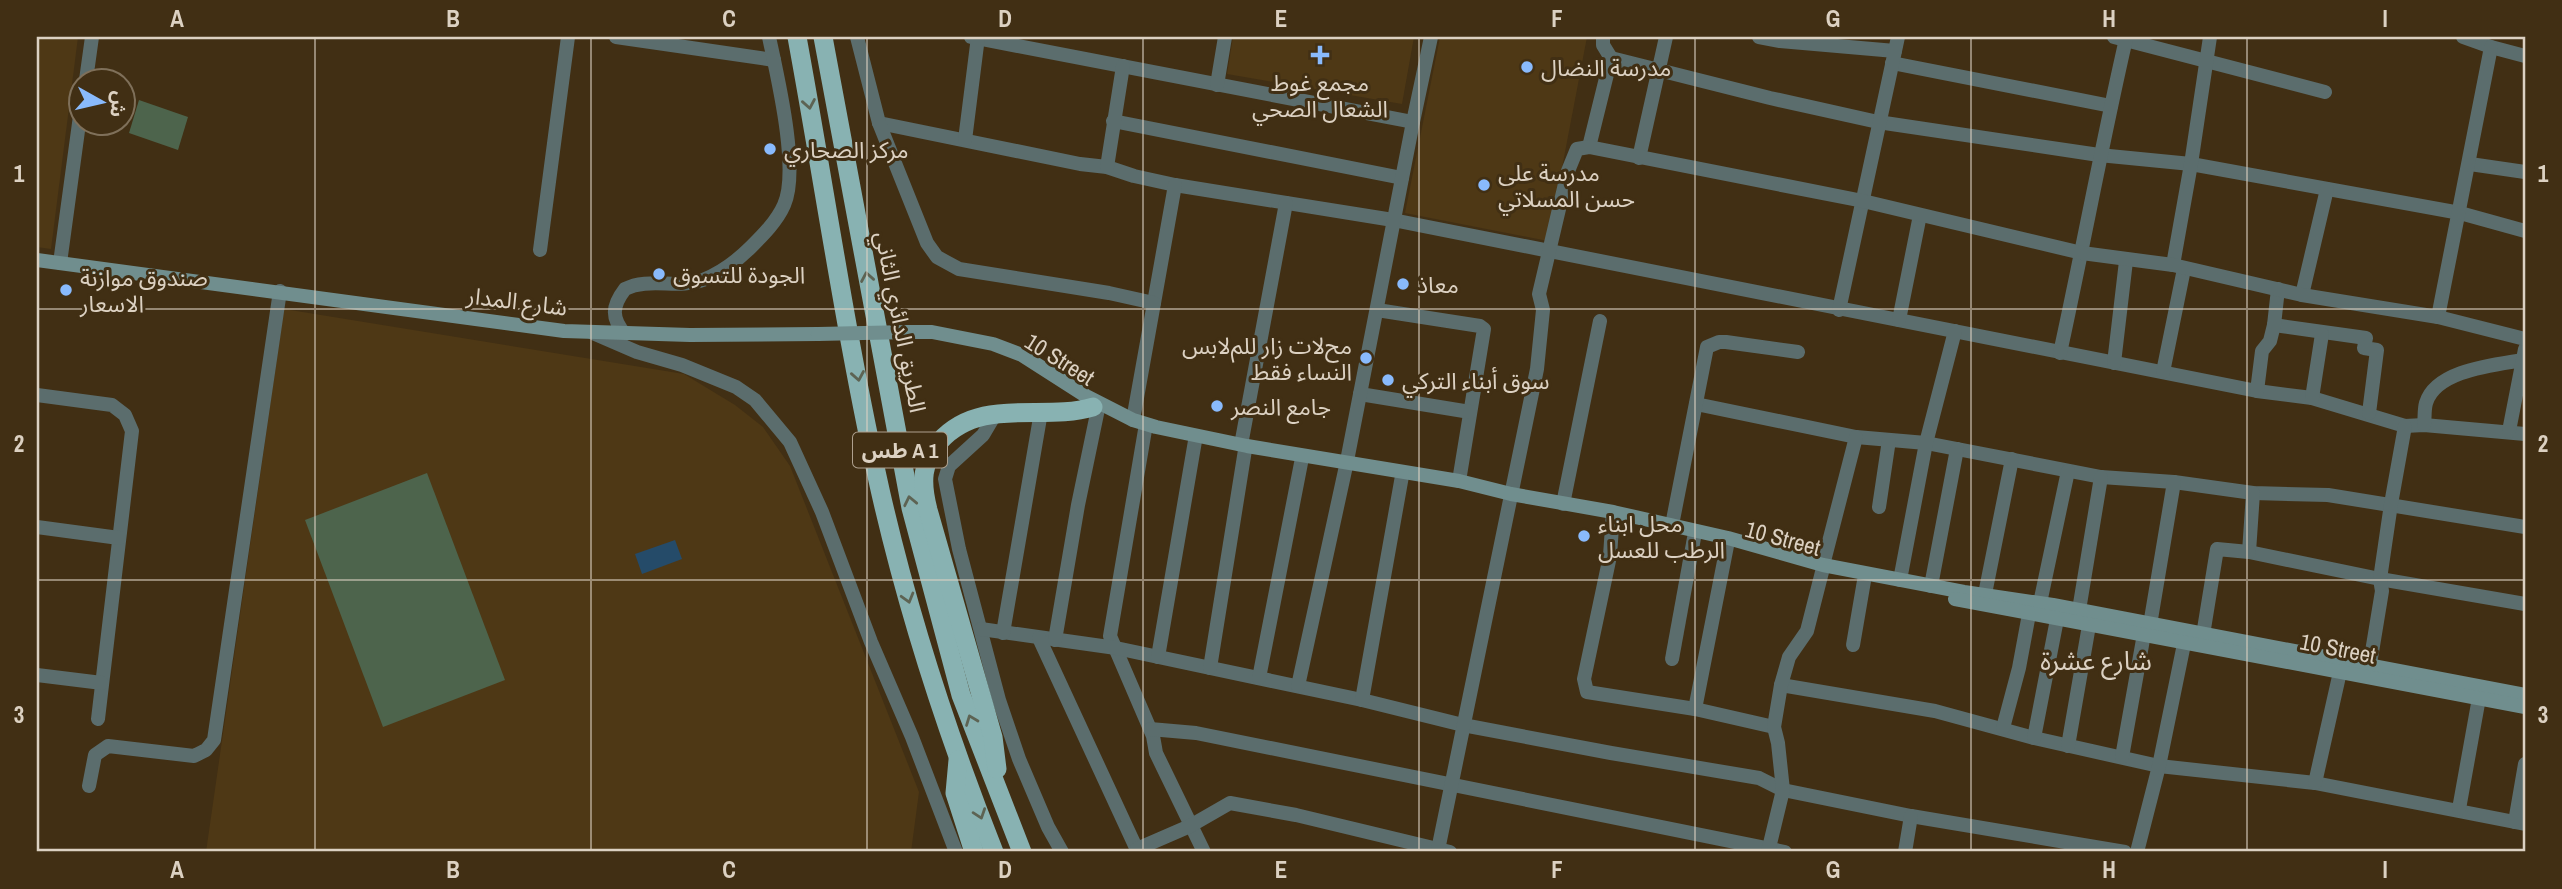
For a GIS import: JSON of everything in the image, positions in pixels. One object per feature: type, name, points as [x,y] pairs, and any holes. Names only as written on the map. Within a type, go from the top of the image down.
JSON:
[{"type":"highway","name":"طس A 1","points":[[797,37],[881,494],[908,599],[994,852]]},
{"type":"highway","name":"الطريق الدائري الثاني","points":[[823,37],[911,508],[961,695],[1022,852]]},
{"type":"highway","points":[[1000,797],[993,737],[928,510],[923,472],[930,452],[944,437],[960,424],[977,416],[1077,412],[1096,408]]},
{"type":"highway","points":[[958,752],[955,793],[974,852]]},
{"type":"main road","name":"شارع المدار","points":[[37,260],[152,277],[280,291],[525,327],[593,333],[932,332],[993,344]]},
{"type":"main road","name":"10 Street","points":[[993,344],[1022,355],[1086,396],[1133,420],[1243,448],[1563,504],[1822,568],[2040,603],[2058,612]]},
{"type":"main road","name":"10 Street","points":[[993,344],[1096,408],[1145,430],[1195,441],[1459,481],[1510,496],[1613,517],[1672,525],[1864,581],[2029,614],[2058,612],[2086,615],[2147,629],[2203,635],[2525,707]]},
{"type":"main road","name":"10 Street","points":[[2147,629],[2184,644],[2340,672],[2369,671],[2525,695]]},
{"type":"street","points":[[88,66],[92,37]]},
{"type":"street","points":[[540,250],[568,37]]},
{"type":"street","points":[[616,37],[774,60]]},
{"type":"street","points":[[625,334],[616,323],[614,314],[625,289],[639,284],[686,284],[719,273],[757,241],[783,207],[789,183],[788,147],[783,102],[769,37]]},
{"type":"street","points":[[857,37],[879,122],[927,243],[937,257],[959,269],[1154,303]]},
{"type":"street","points":[[965,140],[976,37],[1412,122]]},
{"type":"street","points":[[1217,85],[1225,37]]},
{"type":"street","points":[[1298,686],[1346,464],[1431,37]]},
{"type":"street","points":[[1603,37],[1603,45],[1611,58],[1878,122],[2099,155],[2191,164],[2460,213],[2525,230]]},
{"type":"street","points":[[1639,158],[1666,37]]},
{"type":"street","points":[[1759,37],[1895,51],[2110,106]]},
{"type":"street","points":[[2162,372],[2210,37]]},
{"type":"street","points":[[2463,37],[2525,56]]},
{"type":"street","points":[[2060,353],[2110,106],[2120,38],[2325,92]]},
{"type":"street","points":[[2438,317],[2491,47]]},
{"type":"street","points":[[1839,310],[1895,51]]},
{"type":"street","points":[[1589,147],[1611,58]]},
{"type":"street","points":[[1107,167],[1123,66]]},
{"type":"street","points":[[1114,121],[1402,178]]},
{"type":"street","points":[[879,122],[1080,164],[1107,167],[1175,185],[1394,220],[2060,353],[2258,391],[2312,398],[2370,413],[2405,426],[2424,425],[2525,434]]},
{"type":"street","points":[[60,263],[77,136]]},
{"type":"street","points":[[1039,638],[1137,850],[1190,826],[1222,807],[1236,804],[1296,815],[1401,847],[1444,851],[1451,785],[1536,369],[1543,310],[1539,294],[1573,155],[1577,149],[1589,147],[1863,201],[2082,253],[2178,267],[2302,295],[2438,317],[2525,339]]},
{"type":"street","points":[[2470,164],[2525,172]]},
{"type":"street","points":[[1133,420],[1175,185]]},
{"type":"street","points":[[2302,295],[2327,189]]},
{"type":"street","points":[[1210,668],[1243,448],[1286,203]]},
{"type":"street","points":[[1899,320],[1920,215]]},
{"type":"street","points":[[2114,363],[2126,261]]},
{"type":"street","points":[[2258,391],[2262,351],[2270,341],[2278,289]]},
{"type":"street","points":[[89,786],[95,755],[108,746],[194,756],[206,750],[214,740],[280,291]]},
{"type":"street","points":[[1377,310],[1483,327],[1485,331],[1459,481]]},
{"type":"street","points":[[1563,504],[1600,321]]},
{"type":"street","points":[[2274,325],[2322,334],[2366,338],[2364,348],[2378,350],[2370,413]]},
{"type":"street","points":[[1900,580],[1926,443],[1955,331]]},
{"type":"street","points":[[593,333],[637,352],[682,365],[736,387],[763,408],[790,442],[822,512],[871,642],[957,852]]},
{"type":"street","points":[[2312,398],[2322,334]]},
{"type":"street","points":[[1672,525],[1707,347],[1726,342],[1798,352]]},
{"type":"street","points":[[2424,425],[2426,402],[2434,388],[2450,378],[2524,354],[2510,431]]},
{"type":"street","points":[[1360,394],[1471,412]]},
{"type":"street","points":[[37,395],[112,405],[125,415],[132,430],[98,719]]},
{"type":"street","points":[[1696,404],[1856,437],[1926,443],[2101,477],[2174,482],[2253,493],[2328,495],[2525,527]]},
{"type":"street","points":[[1055,640],[1096,408]]},
{"type":"street","points":[[1003,632],[1041,412]]},
{"type":"street","points":[[996,414],[983,435],[954,461],[946,472],[960,549],[999,700],[1019,759],[1048,827],[1062,852]]},
{"type":"street","points":[[2369,671],[2382,591],[2380,579],[2391,504],[2405,426]]},
{"type":"street","points":[[1145,430],[1110,636],[1150,729],[1156,753],[1203,852]]},
{"type":"street","points":[[1768,850],[1783,790],[1774,727],[1781,685],[1789,657],[1807,631],[1856,437]]},
{"type":"street","points":[[1879,507],[1889,440]]},
{"type":"street","points":[[1158,657],[1195,441]]},
{"type":"street","points":[[1931,586],[1957,449]]},
{"type":"street","points":[[1259,678],[1302,458]]},
{"type":"street","points":[[1985,594],[2012,459]]},
{"type":"street","points":[[2040,603],[2067,471]]},
{"type":"street","points":[[1362,700],[1402,477]]},
{"type":"street","points":[[2068,746],[2101,477]]},
{"type":"street","points":[[2122,757],[2174,482]]},
{"type":"street","points":[[2249,552],[2253,493]]},
{"type":"street","points":[[1613,517],[1610,556],[1584,679],[1587,692],[1695,709],[1774,727]]},
{"type":"street","points":[[37,527],[119,538]]},
{"type":"street","points":[[1672,659],[1694,538]]},
{"type":"street","points":[[1695,709],[1727,546]]},
{"type":"street","points":[[2203,635],[2217,549],[2249,552],[2380,579],[2525,604]]},
{"type":"street","points":[[1853,645],[1864,581]]},
{"type":"street","points":[[2034,738],[2058,612]]},
{"type":"street","points":[[2003,728],[2019,668],[2029,614]]},
{"type":"street","points":[[981,629],[1116,648],[1362,700],[1463,725],[1759,778],[1783,790],[1910,816],[2125,852]]},
{"type":"street","points":[[2137,852],[2159,766],[2184,644]]},
{"type":"street","points":[[2315,782],[2340,672]]},
{"type":"street","points":[[37,675],[102,683]]},
{"type":"street","points":[[1781,685],[1935,711],[2034,738],[2159,766],[2315,782],[2520,823],[2525,764]]},
{"type":"street","points":[[2459,809],[2479,698]]},
{"type":"street","points":[[1150,729],[1196,733],[1785,852]]},
{"type":"street","points":[[1905,852],[1910,816]]},
{"type":"shaded area","points":[[37,37],[78,37],[74,66],[66,66],[66,131],[51,249],[37,247]]},
{"type":"shaded area","name":"مجمع غوط الشعال الصحي","points":[[1233,37],[1414,37],[1402,104],[1227,74]]},
{"type":"shaded area","points":[[1440,37],[1587,37],[1548,241],[1405,213]]},
{"type":"shaded area","points":[[284,309],[684,374],[735,405],[763,427],[790,466],[919,792],[911,852],[206,852]]},
{"type":"green space","points":[[139,100],[188,117],[178,150],[136,135],[136,110]]},
{"type":"green space","points":[[427,473],[505,680],[383,727],[305,520]]},
{"type":"water","points":[[675,540],[682,559],[642,574],[635,554]]},
{"type":"place","name":"مجمع غوط الشعال الصحي","points":[[1320,55]]},
{"type":"place","name":"مدرسة النضال","points":[[1527,67]]},
{"type":"place","name":"مركز الصحاري","points":[[770,149]]},
{"type":"place","name":"مدرسة على حسن المسلاتي","points":[[1484,185]]},
{"type":"place","name":"الجودة للتسوق","points":[[659,274]]},
{"type":"place","name":"معاذ","points":[[1403,284]]},
{"type":"place","name":"صندوق موازنة الاسعار","points":[[66,290]]},
{"type":"place","name":"محﻻت زار للمﻻبس النساء فقط","points":[[1366,358]]},
{"type":"place","name":"سوق أبناء التركي","points":[[1388,380]]},
{"type":"place","name":"جامع النصر","points":[[1217,406]]},
{"type":"place","name":"محل ابناء الرطب للعسل","points":[[1584,536]]},
{"type":"district","name":"شارع عشرة","points":[[2096,660]]}]
